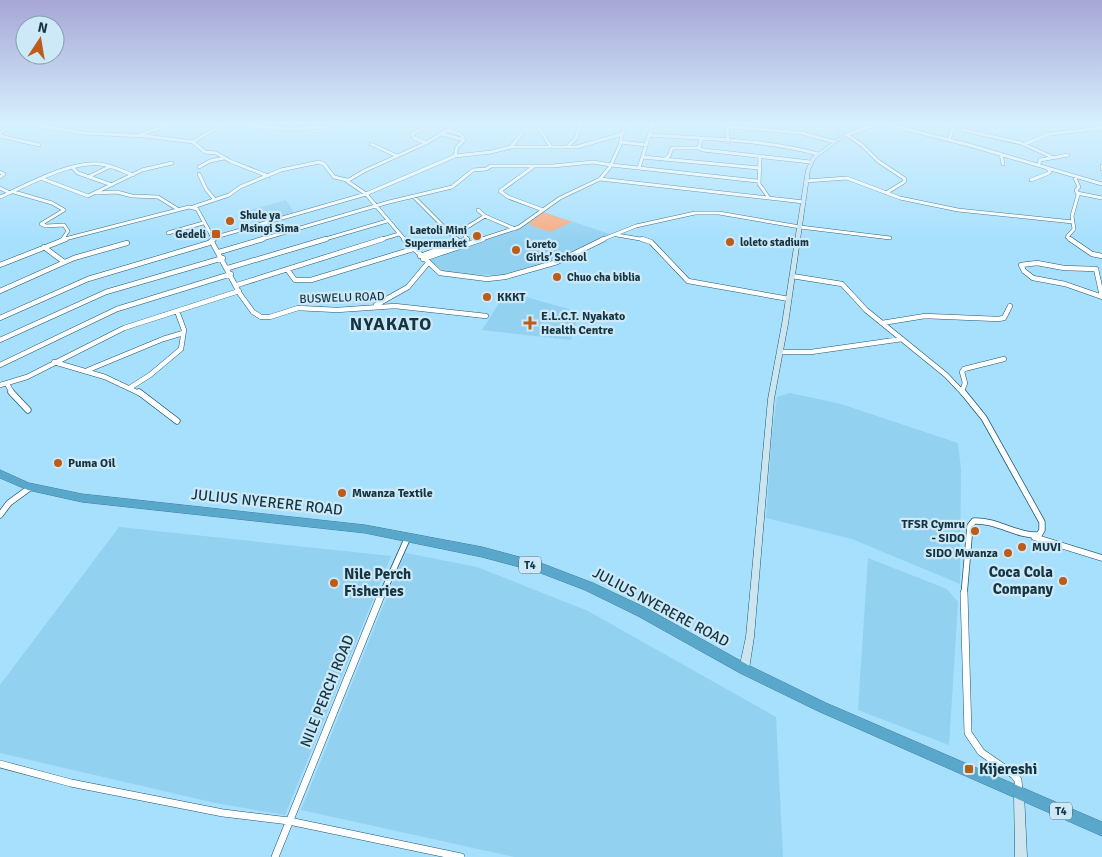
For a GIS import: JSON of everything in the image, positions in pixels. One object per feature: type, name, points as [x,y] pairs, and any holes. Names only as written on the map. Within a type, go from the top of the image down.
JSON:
[{"type":"highway","name":"JULIUS NYERERE ROAD","points":[[0,474],[32,486],[82,498],[365,529],[482,552],[538,567],[589,586],[642,612],[744,669],[822,707],[1102,829]]},
{"type":"main road","points":[[744,669],[750,637],[771,399],[789,299],[810,163]]},
{"type":"main road","points":[[1019,793],[1021,857]]},
{"type":"street","points":[[43,179],[86,196],[147,169],[172,163]]},
{"type":"street","points":[[199,167],[206,163]]},
{"type":"street","points":[[236,163],[268,176]]},
{"type":"street","points":[[0,265],[62,240],[193,207],[215,200],[288,168],[316,163]]},
{"type":"street","points":[[322,163],[332,171],[334,177],[347,180],[366,194],[413,249],[440,273],[448,275],[487,279],[505,277],[557,262],[614,234],[654,222],[709,212],[800,227],[890,238]]},
{"type":"street","points":[[347,180],[381,163]]},
{"type":"street","points":[[0,318],[88,279],[366,194],[439,163]]},
{"type":"street","points":[[219,252],[413,196],[452,187],[475,170],[486,169],[492,166],[578,163]]},
{"type":"street","points":[[599,163],[757,182]]},
{"type":"street","points":[[639,168],[640,163]]},
{"type":"street","points":[[707,163],[759,168]]},
{"type":"street","points":[[759,163],[757,182],[760,189],[769,198]]},
{"type":"street","points":[[880,163],[905,179],[904,182],[886,193]]},
{"type":"street","points":[[1034,163],[1102,184]]},
{"type":"street","points":[[0,197],[72,167],[96,164],[133,175]]},
{"type":"street","points":[[422,257],[515,229],[560,198],[600,179],[611,165]]},
{"type":"street","points":[[1031,180],[1049,173],[1050,171],[1041,165]]},
{"type":"street","points":[[533,166],[500,191],[508,197],[543,210]]},
{"type":"street","points":[[72,167],[76,172],[112,185]]},
{"type":"street","points":[[88,177],[109,167]]},
{"type":"street","points":[[0,172],[4,174],[0,177]]},
{"type":"street","points":[[199,174],[206,189],[215,200]]},
{"type":"street","points":[[1074,176],[1079,187],[1076,190],[1077,193],[1072,212],[1074,229],[1067,236],[1092,254],[1102,256]]},
{"type":"street","points":[[806,181],[847,178],[900,198],[966,211],[1073,222]]},
{"type":"street","points":[[600,179],[804,202]]},
{"type":"street","points":[[0,188],[52,203],[64,210],[41,224],[46,226],[64,225],[68,231],[62,240]]},
{"type":"street","points":[[95,193],[115,192],[132,196],[158,197],[179,210]]},
{"type":"street","points":[[1077,193],[1102,198]]},
{"type":"street","points":[[413,196],[461,245]]},
{"type":"street","name":"BUSWELU ROAD","points":[[193,207],[197,209],[239,291],[253,312],[261,317],[270,317],[298,308],[337,310],[373,306],[416,308],[486,316]]},
{"type":"street","points":[[478,210],[485,216],[515,229]]},
{"type":"street","points":[[461,245],[467,240],[464,229],[485,216]]},
{"type":"street","points":[[228,268],[388,221]]},
{"type":"street","points":[[168,233],[204,223]]},
{"type":"street","points":[[236,285],[399,234]]},
{"type":"street","points":[[614,234],[651,242],[688,281],[789,299]]},
{"type":"street","points":[[0,291],[64,262],[127,243]]},
{"type":"street","points":[[44,247],[64,262]]},
{"type":"street","points":[[287,269],[296,280],[311,280],[413,249]]},
{"type":"street","points":[[0,340],[106,292],[222,258]]},
{"type":"street","points":[[373,306],[408,287],[428,263]]},
{"type":"street","points":[[1035,264],[1096,269],[1102,296],[1064,284],[1051,283],[1030,277],[1025,273],[1021,265],[1035,264]]},
{"type":"street","points":[[0,365],[117,309],[231,274]]},
{"type":"street","points":[[792,276],[842,284],[859,304],[962,390],[984,418],[1042,522],[1042,530],[1039,535],[1031,536]]},
{"type":"street","points":[[0,385],[33,374],[124,328],[239,291]]},
{"type":"street","points":[[882,324],[909,318],[956,317],[998,320],[1004,318],[1010,306]]},
{"type":"street","points":[[131,387],[177,353],[182,345],[183,326],[177,311]]},
{"type":"street","points":[[88,371],[163,339],[183,334]]},
{"type":"street","points":[[780,352],[811,352],[902,339]]},
{"type":"street","points":[[962,390],[965,383],[962,372],[964,369],[1004,359]]},
{"type":"street","points":[[54,362],[88,371],[131,387],[158,404],[176,421]]},
{"type":"street","points":[[7,384],[11,392],[28,410]]},
{"type":"street","points":[[0,515],[9,503],[32,486]]},
{"type":"street","points":[[1019,793],[1018,780],[1014,775],[978,749],[971,742],[968,733],[964,589],[970,526],[974,521],[984,521],[1102,558]]},
{"type":"street","name":"NILE PERCH ROAD","points":[[275,857],[393,567],[408,537]]},
{"type":"street","points":[[0,764],[71,783],[223,813],[289,821],[461,857]]},
{"type":"shaded area","points":[[286,200],[295,214],[254,225],[246,211]]},
{"type":"shaded area","name":"Loreto Girls’ School","points":[[543,212],[610,234],[559,259],[502,275],[448,274],[428,259],[521,228]]},
{"type":"shaded area","points":[[543,212],[572,222],[550,232],[528,224]]},
{"type":"shaded area","name":"E.L.C.T. Nyakato Health Centre","points":[[512,293],[579,312],[571,340],[482,330],[499,303]]},
{"type":"shaded area","points":[[790,393],[841,404],[958,443],[961,469],[960,584],[852,539],[766,518],[772,434],[777,397]]},
{"type":"shaded area","points":[[119,527],[391,556],[285,815],[215,803],[0,753],[0,685]]},
{"type":"shaded area","points":[[406,553],[477,567],[588,611],[776,717],[783,857],[514,857],[301,810]]},
{"type":"shaded area","points":[[868,558],[947,589],[958,602],[949,745],[858,710]]},
{"type":"place","name":"Shule ya Msingi Sima","points":[[230,221]]},
{"type":"place","name":"Gedeli","points":[[216,234]]},
{"type":"place","name":"Laetoli Mini Supermarket","points":[[477,236]]},
{"type":"place","name":"loleto stadium","points":[[730,242]]},
{"type":"place","name":"Loreto Girls’ School","points":[[516,250]]},
{"type":"place","name":"Chuo cha biblia","points":[[557,277]]},
{"type":"place","name":"KKKT","points":[[487,297]]},
{"type":"place","name":"E.L.C.T. Nyakato Health Centre","points":[[530,323]]},
{"type":"place","name":"Puma Oil","points":[[58,463]]},
{"type":"place","name":"Mwanza Textile","points":[[342,493]]},
{"type":"place","name":"TFSR Cymru - SIDO","points":[[975,531]]},
{"type":"place","name":"MUVI","points":[[1022,547]]},
{"type":"place","name":"SIDO Mwanza","points":[[1008,553]]},
{"type":"place","name":"Coca Cola Company","points":[[1063,581]]},
{"type":"place","name":"Nile Perch Fisheries","points":[[334,583]]},
{"type":"place","name":"Kijereshi","points":[[969,769]]},
{"type":"district","name":"NYAKATO","points":[[391,324]]}]
